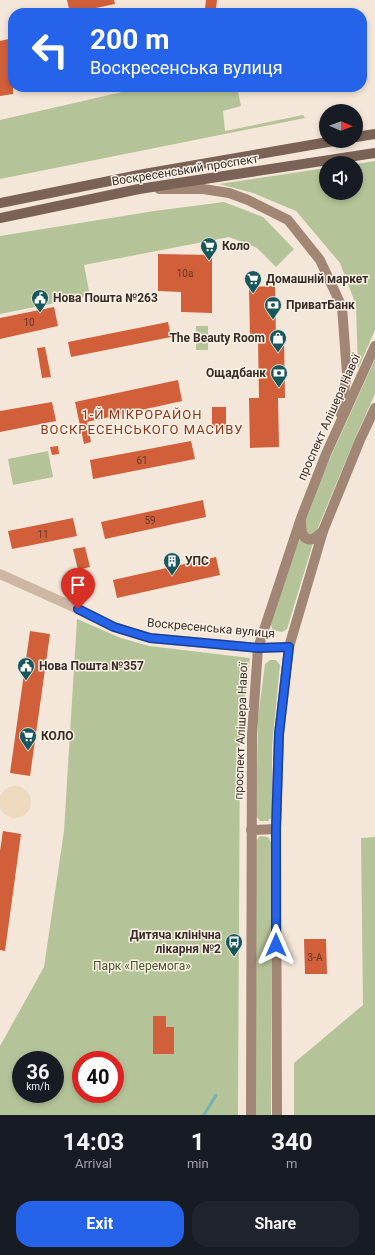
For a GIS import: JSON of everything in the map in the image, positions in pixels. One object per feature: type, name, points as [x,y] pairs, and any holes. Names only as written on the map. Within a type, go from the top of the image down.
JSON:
[{"type":"main road","points":[[363,136],[375,134]]},
{"type":"main road","name":"Воскресенський проспект","points":[[0,203],[144,174],[319,144]]},
{"type":"main road","name":"Воскресенський проспект","points":[[0,218],[139,190],[375,153]]},
{"type":"street","points":[[139,190],[202,189],[229,193],[248,200],[288,220],[320,260],[342,307],[348,374],[337,429]]},
{"type":"street","name":"проспект Алішера Навої","points":[[252,1115],[252,735],[258,648],[301,518],[326,454],[375,346]]},
{"type":"street","points":[[277,1115],[276,829],[279,734],[289,647],[323,531],[360,440],[375,408]]},
{"type":"street","points":[[301,518],[301,530],[306,538],[311,540],[316,538],[323,531]]},
{"type":"street","name":"Воскресенська вулиця","points":[[0,574],[114,627],[150,638],[258,648],[289,647]]},
{"type":"street","points":[[251,830],[276,829]]},
{"type":"green space","points":[[122,92],[238,92],[241,106],[223,111],[225,131],[303,115],[305,118],[0,179],[0,120]]},
{"type":"green space","points":[[375,161],[375,330],[358,369],[356,305],[340,263],[296,211],[253,193],[219,184],[319,169],[319,200],[363,200],[363,163]]},
{"type":"green space","points":[[224,202],[263,217],[294,249],[276,267],[257,248],[229,237],[84,265],[90,296],[0,314],[0,236],[154,211]]},
{"type":"green space","points":[[196,326],[208,326],[208,350],[196,350]]},
{"type":"green space","points":[[375,359],[375,394],[317,530],[287,629],[282,632],[272,630],[271,623],[308,507]]},
{"type":"green space","points":[[48,451],[53,477],[13,485],[8,459]]},
{"type":"green space","name":"Парк «Перемога»","points":[[77,619],[121,638],[149,646],[250,658],[240,736],[238,1115],[0,1115],[0,1046],[44,967],[64,831]]},
{"type":"green space","points":[[270,660],[276,660],[280,665],[272,746],[272,817],[268,821],[260,821],[256,816],[258,718],[265,664]]},
{"type":"green space","points":[[260,836],[268,837],[271,842],[271,1115],[256,1115],[256,841]]},
{"type":"green space","points":[[375,837],[375,1115],[294,1115],[294,1063],[363,1005],[361,838]]},
{"type":"shaded area","points":[[15,786],[26,791],[31,802],[26,813],[15,818],[4,813],[-1,802],[4,791]]},
{"type":"building","points":[[67,0],[114,0],[115,4],[96,8],[69,8]]},
{"type":"building","points":[[206,0],[217,0],[216,8],[205,8]]},
{"type":"building","points":[[8,39],[8,92],[13,92],[13,94],[0,96],[0,41]]},
{"type":"building","points":[[158,254],[212,255],[212,313],[181,312],[181,292],[158,291]]},
{"type":"building","points":[[275,286],[276,339],[284,339],[285,398],[278,398],[279,447],[250,448],[249,398],[259,398],[258,338],[250,338],[249,287]]},
{"type":"building","points":[[54,307],[58,326],[0,339],[0,318]]},
{"type":"building","points":[[168,322],[171,337],[71,357],[68,342]]},
{"type":"building","points":[[45,347],[51,377],[42,378],[37,348]]},
{"type":"building","points":[[178,380],[182,401],[87,422],[91,442],[84,444],[75,402]]},
{"type":"building","points":[[52,402],[56,421],[0,432],[0,411]]},
{"type":"building","points":[[212,407],[226,407],[226,429],[212,429]]},
{"type":"building","points":[[191,441],[195,459],[93,479],[90,460]]},
{"type":"building","points":[[58,446],[59,454],[52,455],[50,447]]},
{"type":"building","points":[[203,500],[206,517],[105,539],[101,522]]},
{"type":"building","points":[[73,518],[77,536],[12,549],[8,531]]},
{"type":"building","points":[[85,547],[90,567],[78,570],[73,549]]},
{"type":"building","name":"УПС","points":[[216,557],[220,575],[117,598],[113,580]]},
{"type":"building","points":[[30,631],[50,634],[30,776],[10,773]]},
{"type":"building","points":[[3,831],[21,834],[5,951],[0,950],[0,851]]},
{"type":"building","points":[[304,939],[326,939],[327,974],[305,974]]},
{"type":"building","points":[[153,1016],[166,1016],[166,1027],[174,1027],[174,1054],[153,1054]]},
{"type":"waterway","points":[[204,1115],[216,1095]]},
{"type":"place","name":"Коло","points":[[209,261]]},
{"type":"place","name":"Домашній маркет","points":[[253,294]]},
{"type":"place","name":"Нова Пошта №263","points":[[40,313]]},
{"type":"place","name":"ПриватБанк","points":[[273,320]]},
{"type":"place","name":"The Beauty Room","points":[[278,353]]},
{"type":"place","name":"Ощадбанк","points":[[279,388]]},
{"type":"place","name":"УПС","points":[[172,576]]},
{"type":"place","name":"Нова Пошта №357","points":[[26,681]]},
{"type":"place","name":"КОЛО","points":[[28,751]]},
{"type":"place","name":"Дитяча клінічна лікарня №2","points":[[234,957]]},
{"type":"district","name":"1-Й МІКРОРАЙОН ВОСКРЕСЕНСЬКОГО МАСИВУ","points":[[142,422]]},
{"type":"route","points":[[78,609],[114,627],[150,638],[258,648],[289,647],[279,734],[276,829],[276,945]]}]
